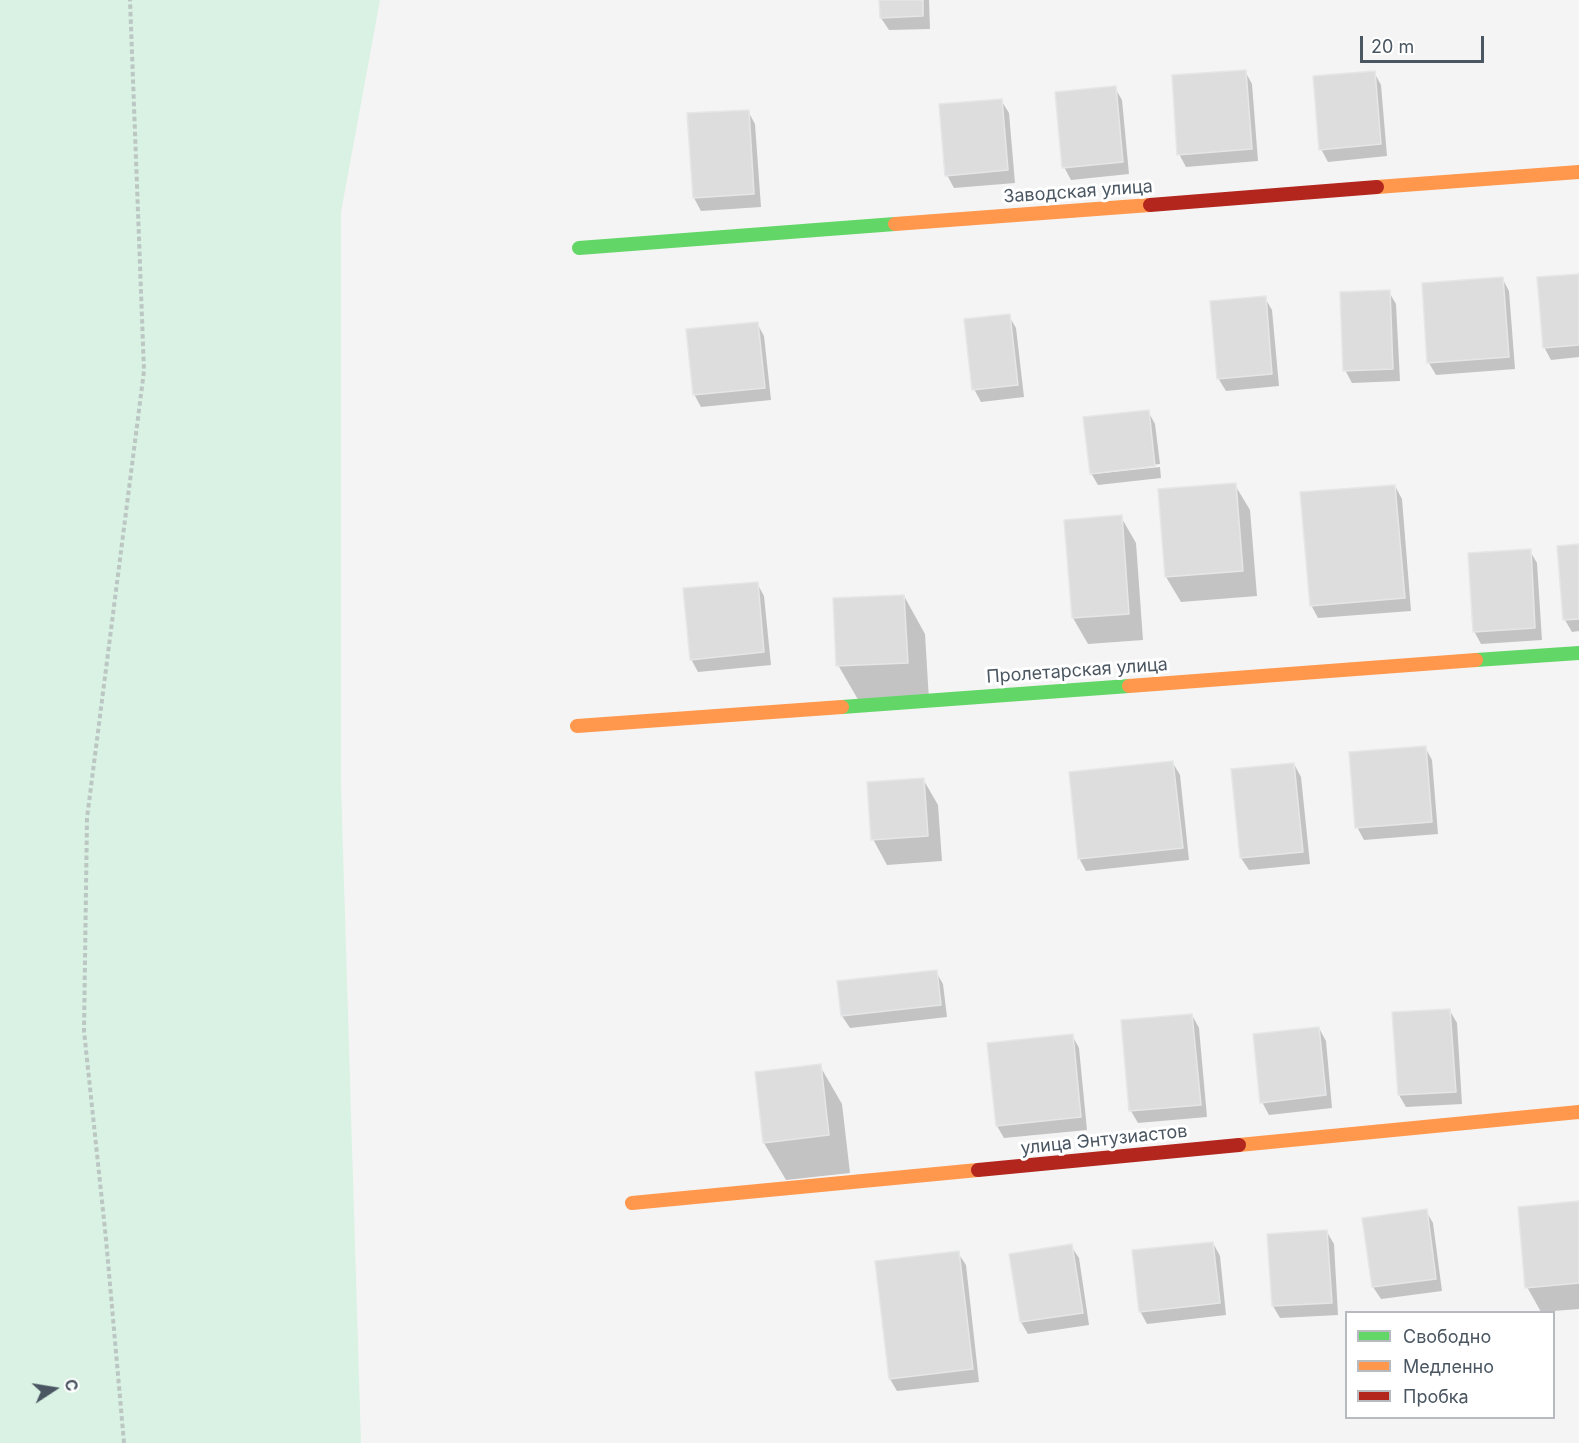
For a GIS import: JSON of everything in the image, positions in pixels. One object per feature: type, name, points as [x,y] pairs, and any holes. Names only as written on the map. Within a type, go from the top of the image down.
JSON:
[{"type":"street","name":"Заводская улица","points":[[579,248],[1579,172]]},
{"type":"street","name":"Пролетарская улица","points":[[577,726],[1579,653]]},
{"type":"street","name":"улица Энтузиастов","points":[[632,1203],[1579,1112]]},
{"type":"path","points":[[124,1443],[84,1031],[87,818],[144,370],[130,0]]},
{"type":"green space","points":[[0,0],[380,0],[341,212],[341,784],[361,1443],[0,1443]]},
{"type":"building","points":[[879,0],[923,0],[923,16],[880,18]]},
{"type":"building","points":[[1246,70],[1252,149],[1177,155],[1172,75]]},
{"type":"building","points":[[1375,71],[1381,144],[1319,150],[1313,76]]},
{"type":"building","points":[[1116,86],[1123,162],[1062,168],[1055,92]]},
{"type":"building","points":[[1002,99],[1008,170],[945,176],[939,104]]},
{"type":"building","points":[[749,110],[754,194],[693,198],[687,113]]},
{"type":"building","points":[[1579,274],[1579,345],[1543,348],[1537,277]]},
{"type":"building","points":[[1503,277],[1509,357],[1427,363],[1422,283]]},
{"type":"building","points":[[1390,290],[1393,369],[1343,371],[1340,292]]},
{"type":"building","points":[[1266,296],[1272,374],[1217,379],[1210,301]]},
{"type":"building","points":[[1010,314],[1018,385],[972,390],[964,319]]},
{"type":"building","points":[[758,322],[765,388],[693,395],[686,329]]},
{"type":"building","points":[[1149,410],[1155,466],[1090,474],[1083,417]]},
{"type":"building","points":[[1236,483],[1243,571],[1165,577],[1158,489]]},
{"type":"building","points":[[1395,485],[1405,598],[1310,606],[1300,492]]},
{"type":"building","points":[[1122,515],[1129,614],[1072,618],[1064,520]]},
{"type":"building","points":[[1579,544],[1579,619],[1563,620],[1557,546]]},
{"type":"building","points":[[1531,549],[1535,628],[1473,632],[1468,553]]},
{"type":"building","points":[[758,582],[764,652],[690,660],[683,588]]},
{"type":"building","points":[[904,595],[908,663],[836,666],[833,598]]},
{"type":"building","points":[[1426,746],[1432,822],[1355,828],[1349,752]]},
{"type":"building","points":[[1173,761],[1183,848],[1078,859],[1069,772]]},
{"type":"building","points":[[1294,763],[1303,852],[1240,858],[1231,769]]},
{"type":"building","points":[[924,778],[928,836],[871,840],[867,782]]},
{"type":"building","points":[[937,970],[941,1005],[841,1016],[837,981]]},
{"type":"building","points":[[1450,1009],[1456,1092],[1398,1095],[1392,1012]]},
{"type":"building","points":[[1192,1014],[1201,1105],[1129,1111],[1121,1020]]},
{"type":"building","points":[[1319,1027],[1326,1095],[1260,1103],[1253,1034]]},
{"type":"building","points":[[1073,1034],[1081,1117],[996,1126],[987,1043]]},
{"type":"building","points":[[821,1064],[829,1135],[763,1143],[755,1072]]},
{"type":"building","points":[[1579,1201],[1579,1283],[1525,1288],[1518,1207]]},
{"type":"building","points":[[1427,1209],[1436,1279],[1372,1287],[1362,1218]]},
{"type":"building","points":[[1327,1230],[1332,1303],[1272,1306],[1267,1234]]},
{"type":"building","points":[[1213,1242],[1220,1303],[1139,1312],[1132,1250]]},
{"type":"building","points":[[1072,1244],[1083,1313],[1020,1322],[1009,1254]]},
{"type":"building","points":[[959,1251],[973,1369],[889,1379],[875,1261]]},
{"type":"traffic: fast","points":[[579,248],[895,224]]},
{"type":"traffic: fast","points":[[1476,660],[1579,653]]},
{"type":"traffic: fast","points":[[842,707],[1129,686]]},
{"type":"traffic: slow","points":[[1377,187],[1579,172]]},
{"type":"traffic: slow","points":[[895,224],[1150,205]]},
{"type":"traffic: slow","points":[[1129,686],[1476,660]]},
{"type":"traffic: slow","points":[[577,726],[842,707]]},
{"type":"traffic: slow","points":[[1239,1145],[1579,1112]]},
{"type":"traffic: slow","points":[[632,1203],[978,1170]]},
{"type":"traffic: jam","points":[[1150,205],[1377,187]]},
{"type":"traffic: jam","points":[[978,1170],[1239,1145]]}]
